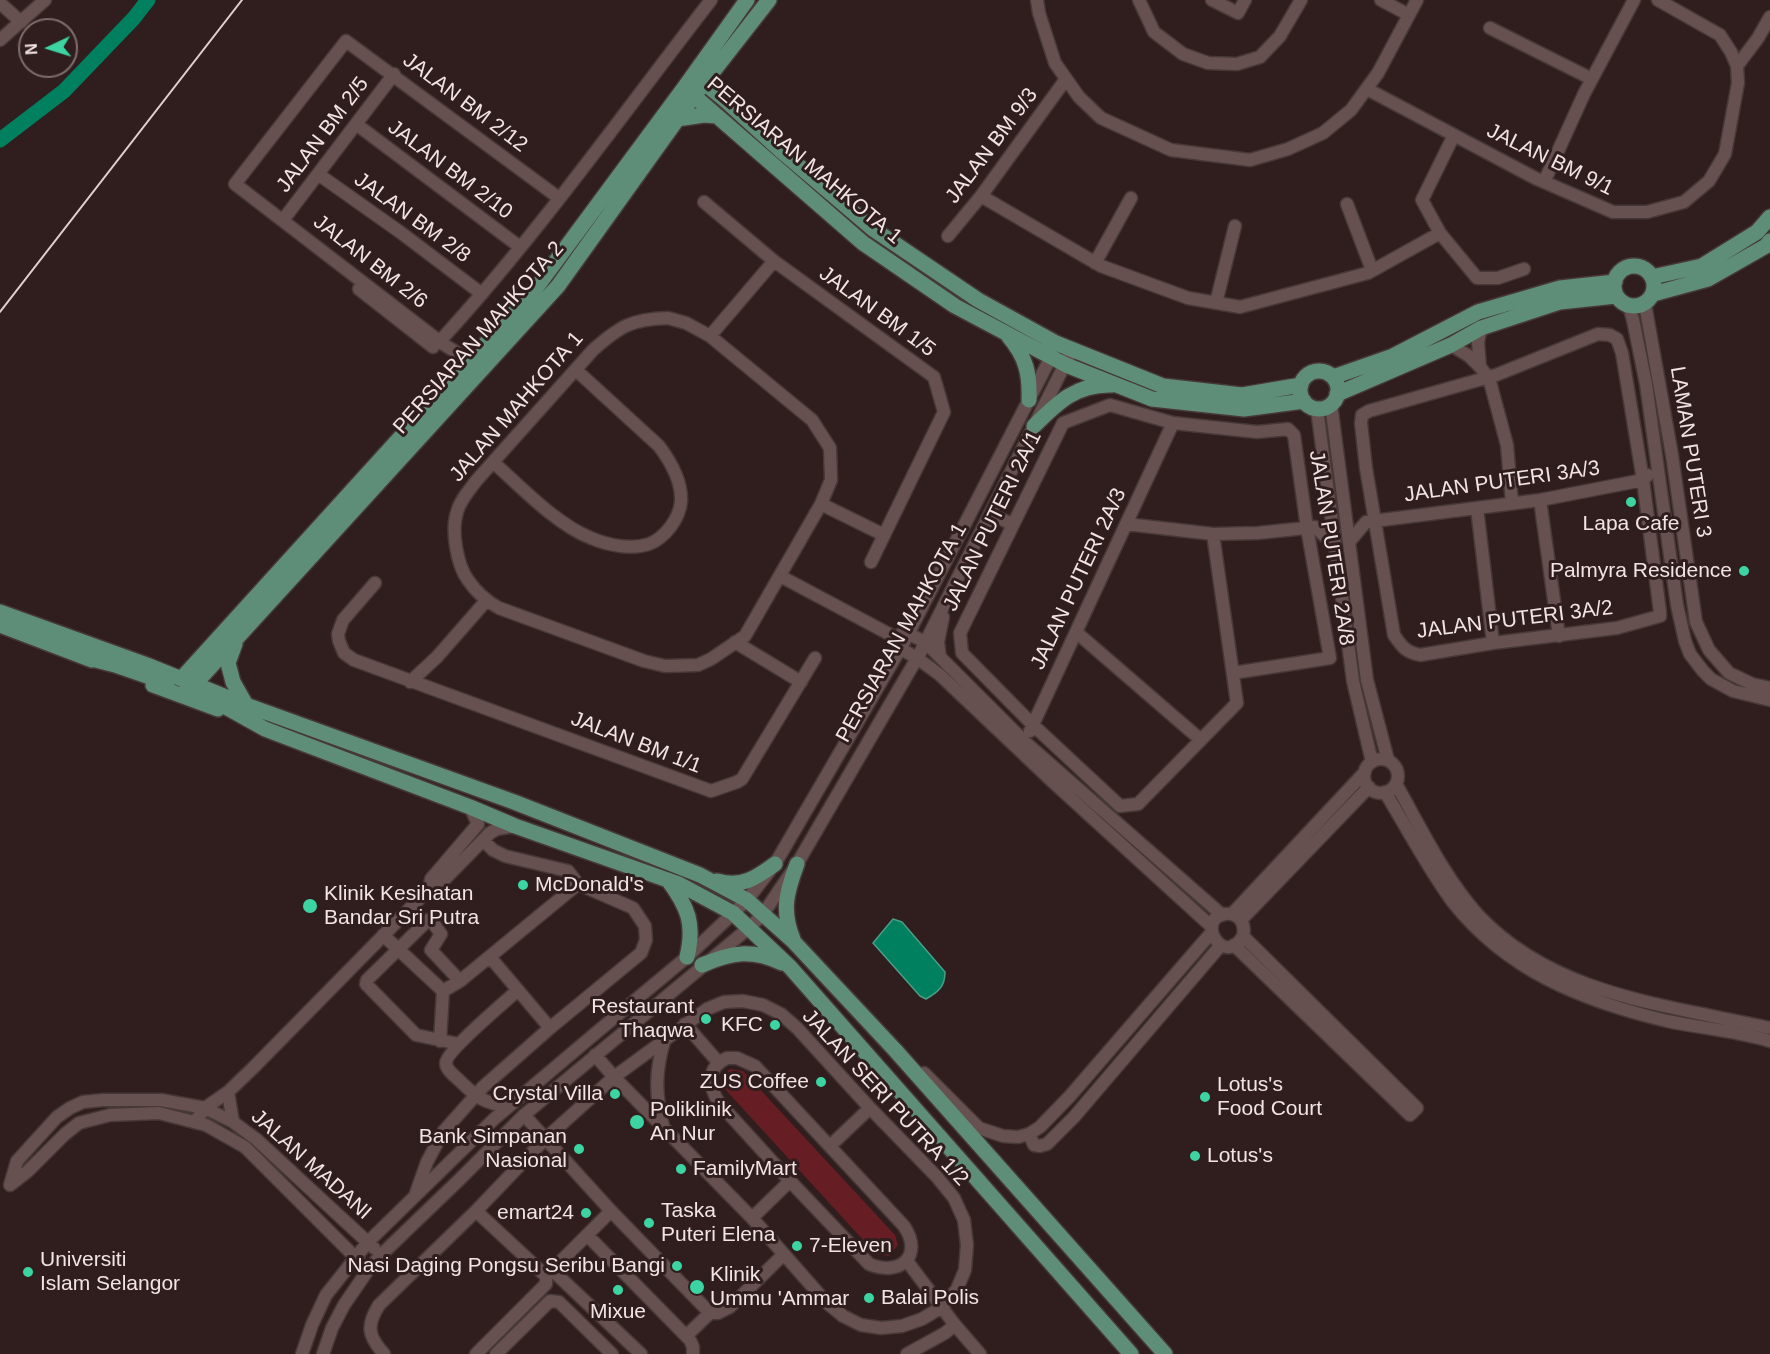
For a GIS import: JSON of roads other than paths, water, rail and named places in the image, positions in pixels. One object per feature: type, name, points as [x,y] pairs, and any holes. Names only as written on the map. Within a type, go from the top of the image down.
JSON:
[{"type":"main road","name":"PERSIARAN MAHKOTA 2","points":[[187,684],[237,639],[477,365],[699,79],[747,0]]},
{"type":"main road","name":"PERSIARAN MAHKOTA 2","points":[[699,79],[720,64],[769,0]]},
{"type":"main road","points":[[720,64],[720,84],[725,100]]},
{"type":"main road","name":"PERSIARAN MAHKOTA 1","points":[[699,79],[873,229],[1054,350],[1066,365],[1152,399],[1244,409],[1322,402],[1451,345],[1481,328],[1560,302],[1615,289]]},
{"type":"main road","name":"PERSIARAN MAHKOTA 2","points":[[187,684],[196,662],[477,365],[558,286],[677,119],[689,92]]},
{"type":"main road","name":"PERSIARAN MAHKOTA 1","points":[[689,92],[863,243],[955,306],[1005,333],[1054,350],[1072,350],[1163,386],[1242,394],[1301,385],[1307,375],[1318,371],[1323,371],[1333,377],[1393,356],[1478,312],[1560,288],[1615,289]]},
{"type":"main road","points":[[677,119],[704,115],[717,116]]},
{"type":"main road","points":[[1649,299],[1654,288],[1652,277],[1702,266],[1757,232],[1770,217]]},
{"type":"main road","points":[[1615,289],[1620,301],[1629,306],[1638,306],[1649,299],[1708,279],[1766,246],[1770,241]]},
{"type":"main road","name":"PERSIARAN MAHKOTA 1","points":[[1615,289],[1617,276],[1628,267],[1642,268],[1652,277]]},
{"type":"main road","points":[[1005,333],[1018,348],[1026,364],[1030,382],[1029,400]]},
{"type":"main road","points":[[1301,385],[1300,391],[1322,402],[1338,388],[1333,377]]},
{"type":"main road","points":[[1035,426],[1070,394],[1098,384],[1118,385]]},
{"type":"main road","points":[[0,612],[147,665],[246,712],[265,729],[515,826],[679,884],[734,913],[790,967],[1131,1354]]},
{"type":"main road","points":[[0,626],[84,657],[514,802],[722,882],[746,882],[776,864]]},
{"type":"main road","points":[[237,639],[228,663],[232,682],[246,712]]},
{"type":"main road","points":[[84,657],[187,684]]},
{"type":"main road","points":[[147,665],[196,662]]},
{"type":"main road","points":[[793,941],[787,926],[785,910],[797,864]]},
{"type":"main road","points":[[700,875],[747,900],[793,941],[895,1050],[1165,1354]]},
{"type":"main road","points":[[668,880],[685,906],[690,920],[691,933],[687,957]]},
{"type":"main road","points":[[702,965],[739,953],[770,957],[790,967]]},
{"type":"street","points":[[25,18],[45,0]]},
{"type":"street","points":[[359,289],[436,344],[482,294],[560,198],[711,0]]},
{"type":"street","points":[[1037,0],[1055,63],[1079,97],[1101,118],[1171,150],[1250,160],[1288,149],[1323,134],[1351,110],[1378,73],[1417,0]]},
{"type":"street","points":[[1139,0],[1154,32],[1183,54],[1208,63],[1237,64],[1260,57],[1280,36],[1301,0]]},
{"type":"street","points":[[1212,0],[1238,13],[1245,0]]},
{"type":"street","points":[[1381,0],[1409,15]]},
{"type":"street","points":[[1544,182],[1592,79],[1634,0]]},
{"type":"street","points":[[1658,0],[1720,35],[1737,66]]},
{"type":"street","points":[[0,3],[18,19]]},
{"type":"street","points":[[1737,66],[1770,18]]},
{"type":"street","points":[[0,40],[18,25]]},
{"type":"street","points":[[1490,28],[1592,79]]},
{"type":"street","name":"JALAN BM 2/12","points":[[235,184],[346,41],[560,198]]},
{"type":"street","name":"JALAN BM 9/1","points":[[1367,89],[1544,182],[1614,212],[1647,212],[1684,202],[1709,181],[1725,154],[1738,83],[1737,66]]},
{"type":"street","name":"JALAN BM 2/5","points":[[283,220],[394,74]]},
{"type":"street","name":"JALAN BM 9/3","points":[[948,236],[981,196],[1066,78]]},
{"type":"street","name":"JALAN BM 2/10","points":[[356,124],[520,247]]},
{"type":"street","points":[[1454,135],[1422,200],[1440,233],[1477,278],[1498,278],[1524,269]]},
{"type":"street","name":"JALAN BM 2/8","points":[[318,174],[482,294]]},
{"type":"street","name":"JALAN BM 2/6","points":[[235,184],[436,344],[477,365]]},
{"type":"street","points":[[981,196],[1095,263],[1188,298],[1240,307],[1368,273],[1440,233]]},
{"type":"street","points":[[1095,263],[1131,198]]},
{"type":"street","name":"JALAN BM 1/5","points":[[704,202],[774,261],[934,377],[944,412],[871,562]]},
{"type":"street","points":[[1347,204],[1372,270]]},
{"type":"street","points":[[1216,303],[1235,226]]},
{"type":"street","points":[[710,336],[774,261]]},
{"type":"street","name":"LAMAN PUTERI 3","points":[[1649,299],[1696,622],[1709,650],[1729,673],[1752,684],[1770,688]]},
{"type":"street","points":[[1629,306],[1646,384],[1660,492],[1682,629],[1690,654],[1703,671],[1720,684],[1744,694],[1770,700]]},
{"type":"street","name":"JALAN MAHKOTA 1","points":[[668,318],[686,323],[710,336],[812,420],[830,448],[831,480],[780,576],[744,636],[711,659],[698,665],[665,666],[644,661],[515,615],[486,601],[466,578],[456,547],[454,529],[457,512],[464,497],[493,462],[594,350],[624,326],[638,320],[668,318]]},
{"type":"street","points":[[1480,367],[1478,342],[1481,328]]},
{"type":"street","points":[[1489,378],[1598,334],[1610,335],[1617,339],[1622,353],[1643,480],[1660,492]]},
{"type":"street","points":[[1451,345],[1469,356],[1489,378],[1508,445],[1512,503]]},
{"type":"street","name":"PERSIARAN MAHKOTA 1","points":[[302,1354],[326,1295],[368,1242],[494,1119],[687,957],[747,900],[776,864],[901,649],[1054,350]]},
{"type":"street","name":"PERSIARAN MAHKOTA 1","points":[[322,1354],[344,1305],[381,1255],[510,1127],[763,914],[797,864],[917,658],[1072,350]]},
{"type":"street","points":[[493,462],[565,524],[590,538],[622,546],[640,545],[650,544],[665,532],[678,513],[681,501],[676,474],[668,459],[659,447],[576,370]]},
{"type":"street","name":"JALAN PUTERI 3A/2","points":[[1489,378],[1369,411],[1362,415],[1370,522],[1394,635],[1410,653],[1420,655],[1617,628],[1660,616],[1643,480]]},
{"type":"street","points":[[1232,916],[1369,767],[1377,759],[1393,763],[1398,773],[1396,784],[1385,792],[1376,792],[1366,782],[1369,767],[1353,681],[1329,504],[1322,402]]},
{"type":"street","points":[[1322,402],[1346,507],[1367,680],[1388,760]]},
{"type":"street","name":"JALAN PUTERI 2A/1","points":[[1173,423],[1110,405],[1063,423],[960,633],[962,653],[1033,725],[1120,806],[1138,804],[1237,703],[1233,673]]},
{"type":"street","name":"JALAN PUTERI 2A/3","points":[[1023,746],[1173,423]]},
{"type":"street","name":"JALAN PUTERI 2A/8","points":[[1173,423],[1257,432],[1288,429],[1294,435],[1311,528],[1330,658],[1233,673]]},
{"type":"street","points":[[1643,480],[1656,464]]},
{"type":"street","name":"JALAN PUTERI 3A/3","points":[[1370,522],[1540,500],[1643,480]]},
{"type":"street","points":[[999,518],[1000,494]]},
{"type":"street","points":[[1540,500],[1559,636]]},
{"type":"street","points":[[820,504],[884,535]]},
{"type":"street","points":[[1311,528],[1323,517],[1329,504]]},
{"type":"street","points":[[1346,507],[1356,517],[1370,522],[1350,541]]},
{"type":"street","points":[[1477,508],[1493,644]]},
{"type":"street","points":[[986,523],[999,518],[1012,524]]},
{"type":"street","points":[[1126,524],[1214,534],[1311,528],[1330,539],[1334,546]]},
{"type":"street","points":[[1214,534],[1233,673]]},
{"type":"street","points":[[780,576],[891,635],[901,649],[937,672],[1023,746],[1244,925],[1239,941],[1226,947],[1216,942],[1212,930],[1023,746],[925,642],[909,634],[891,635]]},
{"type":"street","name":"JALAN BM 1/1","points":[[375,584],[343,620],[338,634],[341,649],[349,658],[711,791],[742,778],[815,658]]},
{"type":"street","points":[[940,657],[938,642],[947,598]]},
{"type":"street","points":[[410,681],[437,657],[486,601]]},
{"type":"street","points":[[1076,632],[1201,740]]},
{"type":"street","points":[[735,642],[801,682]]},
{"type":"street","points":[[898,690],[920,673],[937,672]]},
{"type":"street","points":[[1396,784],[1455,885],[1478,914],[1505,940],[1533,960],[1561,975],[1596,989],[1655,1005],[1770,1028]]},
{"type":"street","points":[[895,1050],[916,1064],[979,1128],[1003,1136],[1018,1137],[1029,1134],[1040,1127],[1070,1096],[1212,930],[1214,922],[1232,916],[1369,787]]},
{"type":"street","points":[[1385,792],[1432,872],[1453,901],[1478,931],[1531,972],[1561,987],[1629,1011],[1770,1041]]},
{"type":"street","points":[[429,889],[431,879],[478,824],[471,807]]},
{"type":"street","points":[[195,1122],[205,1108],[228,1092],[429,889],[438,886],[490,833],[497,829],[515,826]]},
{"type":"street","points":[[415,1197],[427,1162],[443,1132],[483,1087],[641,953],[646,940],[645,926],[633,908],[578,884],[568,871],[506,856],[493,850],[483,840]]},
{"type":"street","points":[[443,991],[460,981],[578,884]]},
{"type":"street","points":[[459,1044],[416,1035],[366,984],[367,980],[397,949],[428,920],[431,920],[441,934],[431,950],[460,981]]},
{"type":"street","points":[[382,935],[443,991]]},
{"type":"street","points":[[1239,941],[1417,1108],[1410,1115],[1239,941]]},
{"type":"street","points":[[1029,1134],[1034,1145],[1047,1144],[1074,1117],[1221,945]]},
{"type":"street","points":[[490,957],[550,1028]]},
{"type":"street","points":[[508,1107],[475,1097],[448,1069],[446,1062],[447,1056],[459,1044],[518,990]]},
{"type":"street","points":[[440,1041],[443,991]]},
{"type":"street","name":"JALAN SERI PUTRA 1/2","points":[[384,1354],[374,1342],[371,1334],[371,1323],[379,1305],[476,1211],[611,1074],[707,1008],[724,1002],[743,1001],[763,1005],[781,1014],[797,1028],[954,1198],[964,1220],[968,1245],[965,1270],[957,1289],[942,1307]]},
{"type":"street","points":[[685,1024],[718,1062]]},
{"type":"street","points":[[597,1032],[595,1055],[611,1074],[752,1218],[826,1302],[843,1316],[881,1329],[902,1326],[922,1319],[942,1307]]},
{"type":"street","points":[[663,1127],[657,1104],[656,1082],[665,1038]]},
{"type":"street","points":[[610,1043],[607,1051],[611,1074]]},
{"type":"street","points":[[727,1058],[737,1058],[755,1066],[909,1234],[911,1244],[907,1261],[894,1268],[880,1269],[870,1264],[790,1181],[718,1103],[711,1082],[713,1070],[718,1062],[727,1058]]},
{"type":"street","points":[[582,1066],[595,1066],[611,1074]]},
{"type":"street","points":[[228,1092],[233,1122]]},
{"type":"street","name":"JALAN MADANI","points":[[368,1270],[245,1147],[206,1125],[159,1113],[110,1115],[79,1122],[10,1185],[17,1161],[33,1142],[57,1117],[83,1102],[145,1099],[205,1108],[233,1122],[256,1139],[381,1255]]},
{"type":"street","points":[[830,1146],[870,1108]]},
{"type":"street","points":[[494,1119],[508,1115],[524,1115],[611,1211],[710,1312],[718,1313],[730,1307],[784,1254]]},
{"type":"street","points":[[510,1127],[522,1124],[536,1127]]},
{"type":"street","points":[[33,1142],[44,1154]]},
{"type":"street","points":[[752,1218],[790,1181]]},
{"type":"street","points":[[476,1211],[641,1354]]},
{"type":"street","points":[[476,1354],[546,1284],[549,1273],[611,1211]]},
{"type":"street","points":[[347,1222],[366,1227],[386,1225]]},
{"type":"street","points":[[587,1235],[686,1336],[693,1347],[693,1354]]},
{"type":"street","points":[[334,1236],[340,1246],[341,1254],[341,1271],[338,1279]]},
{"type":"street","points":[[907,1261],[980,1354]]},
{"type":"street","points":[[496,1354],[550,1301],[554,1300],[559,1302],[612,1354]]},
{"type":"street","points":[[686,1336],[710,1312]]},
{"type":"street","points":[[907,1354],[956,1325]]},
{"type":"waterway","points":[[0,140],[64,91],[134,18],[148,0]]},
{"type":"railway","points":[[0,312],[242,0]]},
{"type":"place","name":"Lapa Cafe","points":[[1631,502]]},
{"type":"place","name":"Palmyra Residence","points":[[1744,571]]},
{"type":"place","name":"McDonald's","points":[[523,885]]},
{"type":"place","name":"Klinik Kesihatan Bandar Sri Putra","points":[[310,906]]},
{"type":"place","name":"Restaurant Thaqwa","points":[[706,1019]]},
{"type":"place","name":"KFC","points":[[775,1025]]},
{"type":"place","name":"ZUS Coffee","points":[[821,1082]]},
{"type":"place","name":"Crystal Villa","points":[[615,1094]]},
{"type":"place","name":"Lotus's Food Court","points":[[1205,1097]]},
{"type":"place","name":"Poliklinik An Nur","points":[[637,1122]]},
{"type":"place","name":"Bank Simpanan Nasional","points":[[579,1149]]},
{"type":"place","name":"Lotus's","points":[[1195,1156]]},
{"type":"place","name":"FamilyMart","points":[[681,1169]]},
{"type":"place","name":"emart24","points":[[586,1213]]},
{"type":"place","name":"Taska Puteri Elena","points":[[649,1223]]},
{"type":"place","name":"7-Eleven","points":[[797,1246]]},
{"type":"place","name":"Nasi Daging Pongsu Seribu Bangi","points":[[677,1266]]},
{"type":"place","name":"Universiti Islam Selangor","points":[[28,1272]]},
{"type":"place","name":"Klinik Ummu 'Ammar","points":[[697,1287]]},
{"type":"place","name":"Mixue","points":[[618,1290]]},
{"type":"place","name":"Balai Polis","points":[[869,1298]]}]
